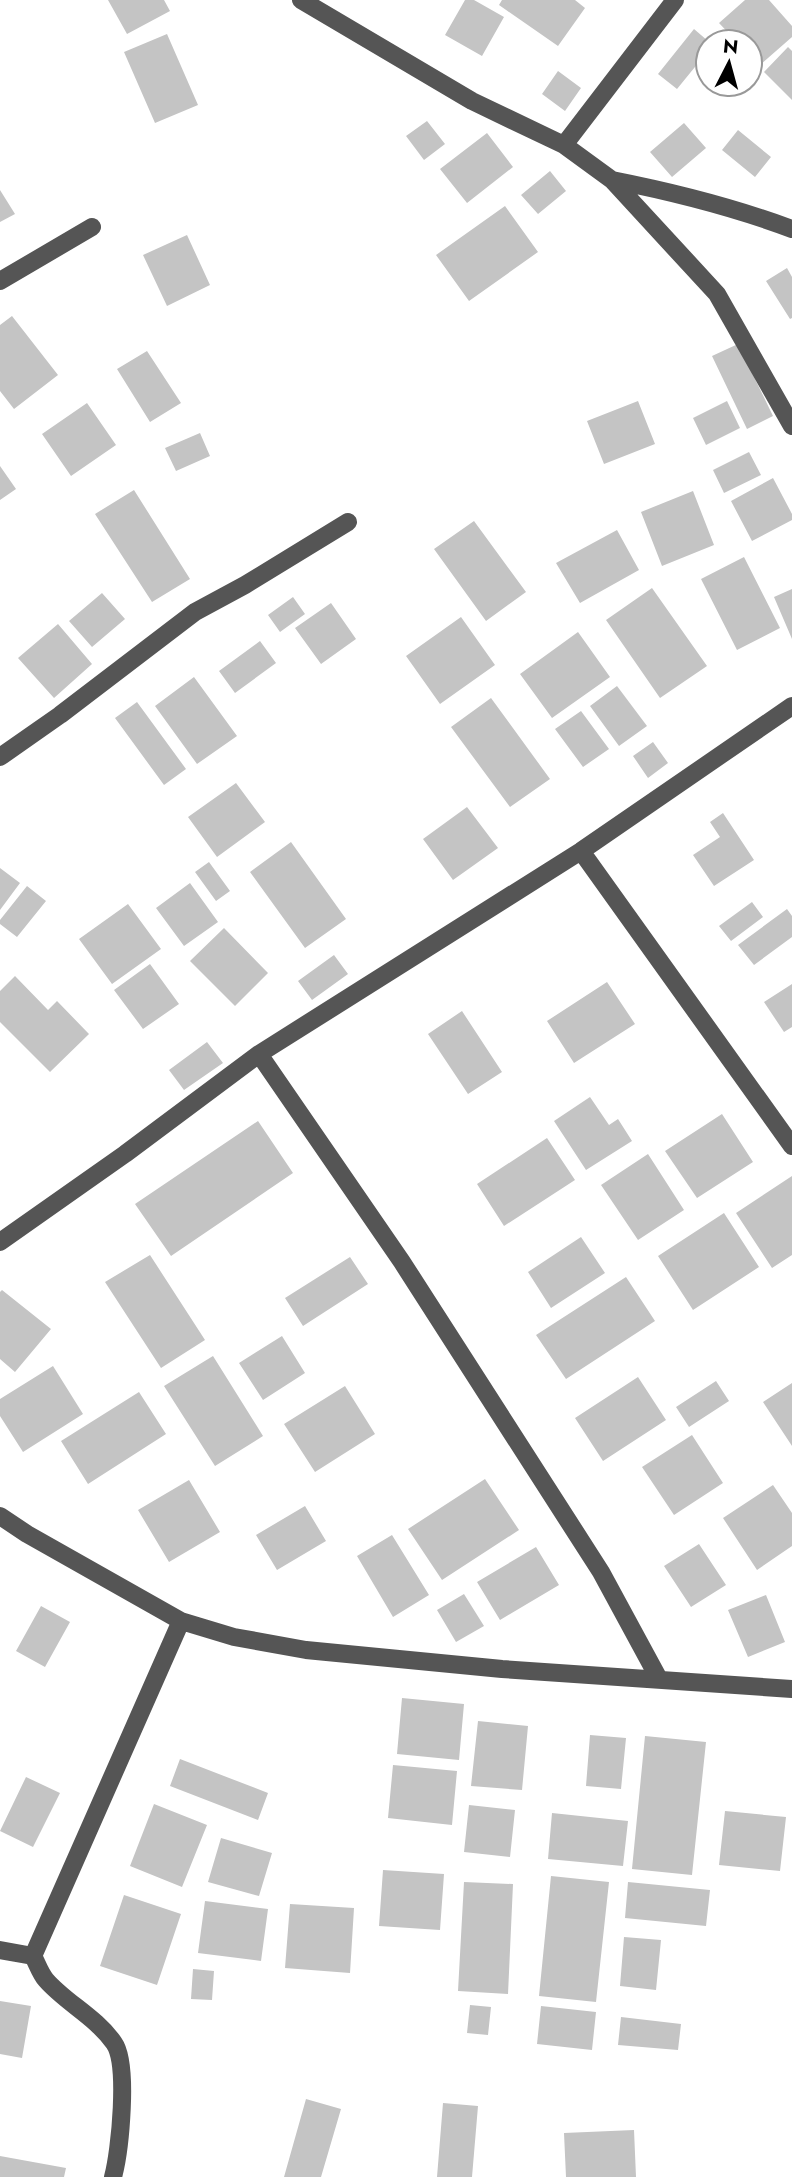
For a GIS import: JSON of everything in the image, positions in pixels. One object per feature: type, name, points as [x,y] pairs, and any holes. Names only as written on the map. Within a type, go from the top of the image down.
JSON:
[{"type":"street","points":[[301,0],[472,101],[564,145],[611,180],[717,294],[792,426]]},
{"type":"street","points":[[564,145],[676,0]]},
{"type":"street","points":[[611,180],[663,190],[742,211],[792,229]]},
{"type":"street","points":[[0,281],[92,227]]},
{"type":"street","points":[[0,757],[195,612],[246,585],[348,522]]},
{"type":"street","points":[[0,1242],[125,1154],[259,1054],[581,851],[792,706]]},
{"type":"street","points":[[581,851],[792,1146]]},
{"type":"street","points":[[259,1054],[402,1262],[601,1572],[659,1679]]},
{"type":"street","points":[[0,1516],[181,1621],[234,1637],[306,1650],[502,1669],[792,1689]]},
{"type":"street","points":[[33,1956],[181,1621]]},
{"type":"street","points":[[0,1950],[33,1956]]},
{"type":"street","points":[[33,1956],[45,1979],[116,2044],[123,2070],[118,2160],[113,2177]]},
{"type":"building","points":[[108,0],[164,0],[170,11],[127,34]]},
{"type":"building","points":[[465,0],[474,0],[504,17],[482,56],[445,35]]},
{"type":"building","points":[[502,0],[575,0],[585,8],[558,46],[499,5]]},
{"type":"building","points":[[745,0],[769,0],[792,26],[792,37],[764,62],[764,28],[724,28],[719,23]]},
{"type":"building","points":[[694,29],[694,68],[677,89],[658,74]]},
{"type":"building","points":[[167,34],[198,105],[155,123],[124,52]]},
{"type":"building","points":[[788,47],[792,51],[792,100],[764,72]]},
{"type":"building","points":[[558,71],[581,88],[565,111],[542,94]]},
{"type":"building","points":[[427,121],[445,144],[424,160],[406,136]]},
{"type":"building","points":[[684,123],[706,148],[672,177],[650,152]]},
{"type":"building","points":[[738,130],[771,157],[755,177],[722,150]]},
{"type":"building","points":[[487,133],[513,167],[467,203],[440,169]]},
{"type":"building","points":[[550,171],[566,191],[538,214],[521,195]]},
{"type":"building","points":[[0,190],[15,214],[0,222]]},
{"type":"building","points":[[505,206],[538,252],[469,301],[436,255]]},
{"type":"building","points":[[187,235],[210,285],[167,306],[143,255]]},
{"type":"building","points":[[787,268],[792,277],[790,319],[766,281]]},
{"type":"building","points":[[12,316],[58,375],[14,409],[0,391],[0,325]]},
{"type":"building","points":[[738,344],[773,416],[747,429],[712,356]]},
{"type":"building","points":[[147,351],[181,403],[150,422],[117,369]]},
{"type":"building","points":[[638,401],[655,444],[604,464],[587,421]]},
{"type":"building","points":[[727,401],[740,428],[706,445],[693,418]]},
{"type":"building","points":[[87,403],[116,445],[71,476],[42,434]]},
{"type":"building","points":[[200,433],[210,456],[176,471],[165,448]]},
{"type":"building","points":[[749,452],[761,475],[724,493],[713,470]]},
{"type":"building","points":[[0,466],[16,489],[0,500]]},
{"type":"building","points":[[773,478],[792,514],[792,520],[752,541],[731,501]]},
{"type":"building","points":[[134,490],[190,579],[152,602],[95,514]]},
{"type":"building","points":[[693,491],[714,545],[662,566],[641,512]]},
{"type":"building","points":[[474,521],[526,592],[486,621],[434,549]]},
{"type":"building","points":[[617,530],[639,570],[580,603],[556,563]]},
{"type":"building","points":[[744,557],[780,628],[737,650],[701,579]]},
{"type":"building","points":[[652,588],[707,666],[660,698],[606,620]]},
{"type":"building","points":[[792,589],[792,639],[774,597]]},
{"type":"building","points":[[102,593],[125,619],[92,647],[69,621]]},
{"type":"building","points":[[293,597],[305,614],[280,632],[268,615]]},
{"type":"building","points":[[331,603],[356,639],[321,664],[295,628]]},
{"type":"building","points":[[461,617],[495,665],[440,704],[406,656]]},
{"type":"building","points":[[58,624],[92,664],[54,698],[18,658]]},
{"type":"building","points":[[578,632],[610,677],[552,718],[520,674]]},
{"type":"building","points":[[260,641],[276,663],[235,693],[219,671]]},
{"type":"building","points":[[194,677],[237,736],[197,764],[155,706]]},
{"type":"building","points":[[617,686],[647,726],[619,746],[590,706]]},
{"type":"building","points":[[491,698],[550,779],[510,807],[451,727]]},
{"type":"building","points":[[137,702],[186,769],[164,785],[115,718]]},
{"type":"building","points":[[581,711],[609,749],[583,767],[555,729]]},
{"type":"building","points":[[653,742],[668,763],[648,778],[633,756]]},
{"type":"building","points":[[236,783],[265,822],[217,857],[188,817]]},
{"type":"building","points":[[467,807],[498,848],[453,880],[423,839]]},
{"type":"building","points":[[723,813],[754,860],[714,886],[693,855],[720,837],[710,822]]},
{"type":"building","points":[[291,842],[346,919],[305,948],[250,872]]},
{"type":"building","points":[[209,862],[230,891],[216,901],[195,872]]},
{"type":"building","points":[[0,868],[20,883],[0,910]]},
{"type":"building","points":[[190,883],[218,922],[184,946],[156,908]]},
{"type":"building","points":[[27,886],[46,901],[17,937],[0,924],[0,920]]},
{"type":"building","points":[[752,902],[763,917],[731,941],[719,926]]},
{"type":"building","points":[[128,904],[161,949],[112,984],[79,939]]},
{"type":"building","points":[[787,909],[792,916],[792,937],[754,965],[738,945]]},
{"type":"building","points":[[224,928],[268,973],[235,1006],[190,961]]},
{"type":"building","points":[[334,955],[348,974],[312,1000],[298,981]]},
{"type":"building","points":[[150,964],[179,1004],[143,1029],[114,990]]},
{"type":"building","points":[[15,976],[48,1010],[57,1001],[89,1034],[50,1072],[0,1022],[0,991]]},
{"type":"building","points":[[607,982],[635,1024],[574,1063],[547,1021]]},
{"type":"building","points":[[792,984],[792,1027],[784,1032],[764,1002]]},
{"type":"building","points":[[462,1011],[502,1072],[468,1094],[428,1034]]},
{"type":"building","points":[[207,1042],[223,1063],[184,1090],[169,1070]]},
{"type":"building","points":[[590,1097],[609,1125],[618,1119],[632,1141],[586,1170],[554,1121]]},
{"type":"building","points":[[722,1114],[753,1162],[697,1198],[665,1151]]},
{"type":"building","points":[[258,1121],[293,1173],[171,1256],[135,1204]]},
{"type":"building","points":[[547,1138],[575,1180],[504,1226],[477,1184]]},
{"type":"building","points":[[648,1154],[684,1210],[638,1240],[601,1185]]},
{"type":"building","points":[[792,1176],[792,1255],[772,1268],[736,1213]]},
{"type":"building","points":[[724,1213],[759,1267],[693,1310],[658,1256]]},
{"type":"building","points":[[581,1237],[605,1273],[551,1308],[528,1272]]},
{"type":"building","points":[[150,1255],[205,1340],[161,1368],[105,1282]]},
{"type":"building","points":[[350,1257],[368,1284],[303,1326],[285,1298]]},
{"type":"building","points":[[626,1277],[655,1321],[566,1379],[536,1335]]},
{"type":"building","points":[[2,1290],[51,1329],[15,1372],[0,1359]]},
{"type":"building","points":[[282,1336],[305,1373],[263,1400],[239,1363]]},
{"type":"building","points":[[213,1356],[263,1436],[215,1466],[164,1386]]},
{"type":"building","points":[[53,1366],[83,1414],[23,1452],[0,1416],[0,1399]]},
{"type":"building","points":[[638,1377],[666,1420],[603,1461],[575,1418]]},
{"type":"building","points":[[716,1381],[729,1401],[689,1427],[676,1407]]},
{"type":"building","points":[[792,1383],[792,1446],[763,1402]]},
{"type":"building","points":[[345,1386],[375,1434],[315,1472],[284,1424]]},
{"type":"building","points":[[139,1392],[166,1434],[88,1484],[61,1441]]},
{"type":"building","points":[[692,1435],[723,1483],[674,1515],[642,1467]]},
{"type":"building","points":[[485,1479],[519,1530],[442,1580],[408,1529]]},
{"type":"building","points":[[189,1480],[220,1532],[169,1562],[138,1510]]},
{"type":"building","points":[[773,1485],[792,1513],[792,1546],[757,1570],[723,1518]]},
{"type":"building","points":[[305,1506],[326,1541],[277,1570],[256,1535]]},
{"type":"building","points":[[392,1535],[429,1595],[393,1617],[357,1556]]},
{"type":"building","points":[[699,1544],[726,1585],[691,1607],[664,1566]]},
{"type":"building","points":[[536,1547],[559,1585],[500,1620],[477,1582]]},
{"type":"building","points":[[464,1594],[484,1626],[456,1642],[437,1610]]},
{"type":"building","points":[[766,1595],[785,1642],[748,1657],[728,1610]]},
{"type":"building","points":[[41,1606],[70,1622],[45,1667],[16,1651]]},
{"type":"building","points":[[402,1698],[464,1704],[459,1760],[397,1754]]},
{"type":"building","points":[[478,1721],[528,1726],[522,1790],[471,1786]]},
{"type":"building","points":[[590,1735],[626,1738],[621,1789],[586,1786]]},
{"type":"building","points":[[645,1736],[706,1742],[692,1875],[632,1869]]},
{"type":"building","points":[[180,1759],[268,1793],[258,1820],[170,1786]]},
{"type":"building","points":[[393,1765],[457,1771],[452,1825],[388,1818]]},
{"type":"building","points":[[26,1777],[60,1793],[33,1847],[0,1831]]},
{"type":"building","points":[[154,1804],[207,1825],[182,1887],[130,1866]]},
{"type":"building","points":[[469,1805],[515,1810],[510,1857],[464,1852]]},
{"type":"building","points":[[725,1811],[786,1817],[780,1871],[719,1865]]},
{"type":"building","points":[[552,1813],[628,1821],[623,1866],[548,1859]]},
{"type":"building","points":[[221,1838],[272,1853],[259,1896],[208,1882]]},
{"type":"building","points":[[383,1870],[444,1874],[440,1930],[379,1926]]},
{"type":"building","points":[[551,1876],[609,1882],[596,2002],[539,1996]]},
{"type":"building","points":[[464,1882],[513,1884],[508,1994],[458,1991]]},
{"type":"building","points":[[628,1882],[710,1890],[706,1926],[625,1918]]},
{"type":"building","points":[[124,1895],[181,1914],[157,1985],[100,1966]]},
{"type":"building","points":[[205,1901],[268,1909],[261,1961],[198,1953]]},
{"type":"building","points":[[290,1904],[354,1908],[350,1973],[285,1968]]},
{"type":"building","points":[[624,1937],[661,1940],[656,1990],[620,1986]]},
{"type":"building","points":[[193,1969],[214,1971],[212,2000],[191,1999]]},
{"type":"building","points":[[0,2001],[31,2006],[22,2058],[0,2054]]},
{"type":"building","points":[[470,2005],[491,2007],[488,2035],[467,2033]]},
{"type":"building","points":[[541,2006],[596,2012],[592,2050],[537,2044]]},
{"type":"building","points":[[621,2017],[681,2024],[678,2050],[618,2045]]},
{"type":"building","points":[[306,2099],[341,2109],[321,2177],[284,2177]]},
{"type":"building","points":[[443,2103],[478,2106],[472,2177],[437,2177]]},
{"type":"building","points":[[634,2130],[636,2177],[566,2177],[564,2133]]},
{"type":"building","points":[[0,2156],[66,2168],[64,2177],[0,2177]]}]
